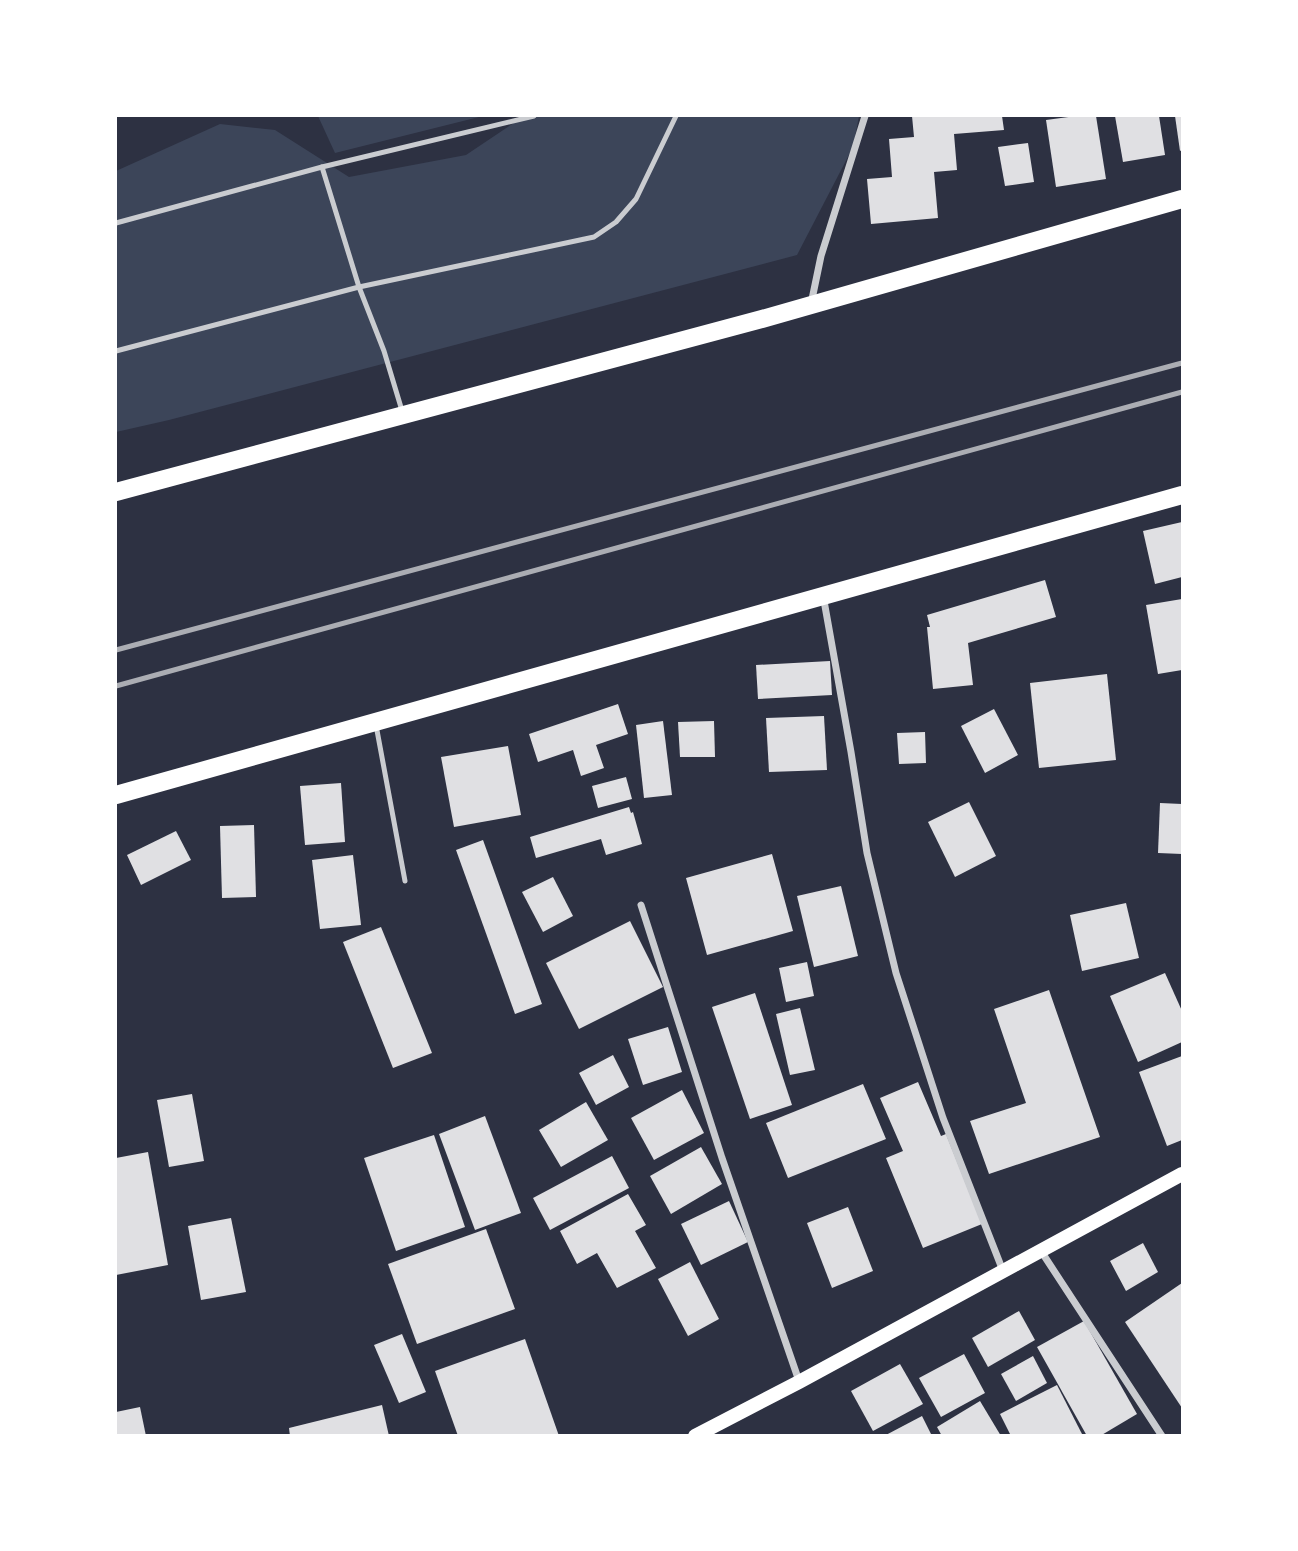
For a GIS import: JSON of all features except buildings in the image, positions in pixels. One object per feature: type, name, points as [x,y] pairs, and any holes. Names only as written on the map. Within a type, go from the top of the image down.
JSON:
[{"type":"main road","points":[[116,492],[811,305],[1182,199]]},
{"type":"main road","points":[[116,795],[1182,495]]},
{"type":"main road","points":[[695,1436],[1182,1174]]},
{"type":"street","points":[[811,305],[821,256],[865,116]]},
{"type":"street","points":[[823,595],[867,853],[897,973],[943,1118],[1003,1271]]},
{"type":"street","points":[[641,905],[799,1382]]},
{"type":"street","points":[[1040,1251],[1161,1436]]},
{"type":"lane","points":[[116,223],[322,167],[534,116]]},
{"type":"lane","points":[[116,351],[359,287],[594,237],[617,222],[636,199],[676,116]]},
{"type":"lane","points":[[322,167],[359,287],[384,351],[404,415]]},
{"type":"lane","points":[[375,722],[405,881]]},
{"type":"shaded area","points":[[318,116],[483,116],[335,153]]},
{"type":"shaded area","points":[[524,116],[859,116],[853,147],[797,255],[116,432],[116,171],[220,124],[275,130],[349,177],[466,155]]},
{"type":"railway","points":[[116,650],[1182,363]]},
{"type":"railway","points":[[116,686],[1182,392]]}]
